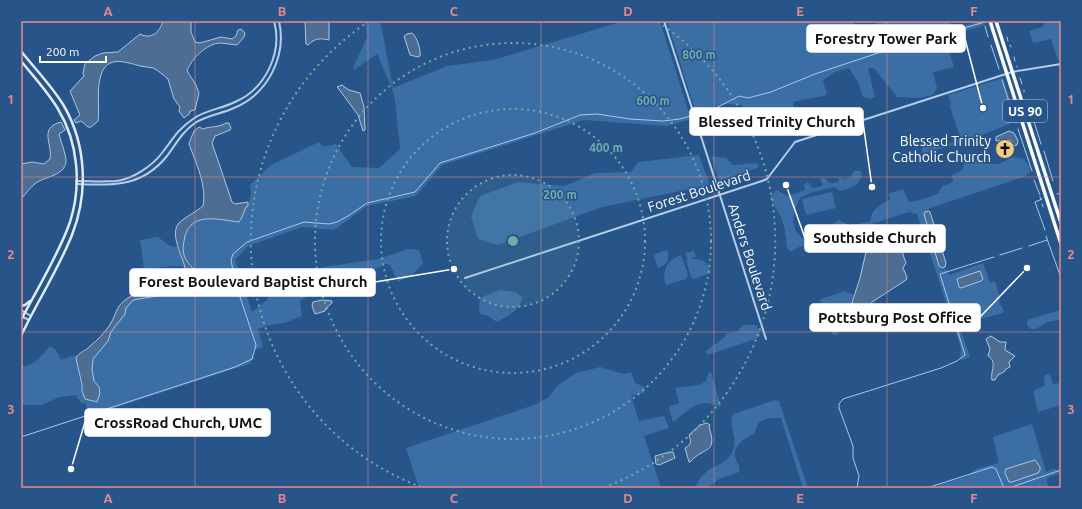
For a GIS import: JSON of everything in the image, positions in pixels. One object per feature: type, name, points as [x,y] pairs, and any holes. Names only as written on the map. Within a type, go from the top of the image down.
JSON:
[{"type":"highway","name":"US 90","points":[[990,21],[1059,229],[1061,244]]},
{"type":"highway","name":"US 90","points":[[996,21],[1061,224]]},
{"type":"main road","points":[[21,51],[53,90],[70,117],[79,147],[83,182],[78,216],[71,237],[21,336]]},
{"type":"main road","points":[[21,61],[53,102],[65,124],[76,165],[75,200],[70,221],[64,236],[22,317]]},
{"type":"main road","points":[[21,306],[27,304],[33,298]]},
{"type":"street","points":[[76,182],[118,180],[143,170],[158,158],[178,131],[194,118],[242,99],[256,87],[271,64],[276,36],[274,21]]},
{"type":"street","points":[[83,182],[118,184],[136,180],[149,172],[164,159],[184,132],[200,120],[211,115],[232,110],[258,93],[269,79],[278,61],[281,38],[280,21]]},
{"type":"street","name":"Anders Boulevard","points":[[664,21],[766,339]]},
{"type":"street","points":[[273,59],[278,61]]},
{"type":"street","points":[[271,64],[276,65]]},
{"type":"street","name":"Forest Boulevard","points":[[465,278],[765,180],[795,142],[1007,75],[1012,72],[1061,64]]},
{"type":"street","points":[[230,105],[232,110]]},
{"type":"street","points":[[172,139],[176,142]]},
{"type":"street","points":[[146,168],[149,172]]},
{"type":"street","points":[[143,170],[144,175]]},
{"type":"street","points":[[21,310],[31,316]]},
{"type":"street","points":[[22,317],[29,320]]},
{"type":"shaded area","points":[[163,21],[191,21],[191,32],[195,42],[200,43],[221,37],[232,39],[236,36],[238,30],[241,29],[245,33],[244,37],[237,45],[221,43],[210,46],[200,52],[189,66],[187,71],[199,93],[195,110],[190,111],[184,118],[179,111],[180,107],[174,99],[168,79],[159,72],[153,68],[123,62],[112,62],[104,69],[101,75],[99,86],[98,121],[91,127],[88,127],[81,121],[76,123],[74,120],[80,115],[70,91],[84,76],[83,73],[85,64],[95,56],[103,53],[118,52],[140,34],[148,36],[154,34],[160,29]]},
{"type":"shaded area","points":[[305,21],[329,21],[329,40],[318,39],[308,45],[306,44]]},
{"type":"shaded area","points":[[364,21],[379,21],[381,25],[393,88],[447,66],[493,60],[624,21],[660,21],[691,119],[667,126],[584,120],[442,165],[416,196],[367,206],[334,230],[302,227],[248,246],[235,260],[252,312],[268,299],[273,280],[288,272],[318,273],[324,267],[378,259],[408,249],[419,250],[423,263],[411,276],[398,282],[390,265],[386,264],[335,288],[322,288],[300,301],[302,316],[284,323],[269,325],[258,329],[263,347],[252,351],[254,358],[249,364],[90,416],[86,404],[80,402],[76,395],[60,397],[41,405],[21,405],[21,366],[34,363],[50,346],[56,350],[61,360],[77,355],[76,358],[85,399],[95,402],[100,393],[99,387],[94,381],[92,370],[93,359],[108,341],[111,332],[125,314],[126,308],[133,300],[175,292],[196,279],[193,267],[185,258],[183,252],[185,236],[189,228],[200,220],[208,219],[239,222],[246,207],[248,206],[251,193],[250,185],[271,165],[319,142],[323,147],[336,144],[352,167],[379,168],[400,149],[395,100],[392,88],[377,54],[354,70],[353,68],[367,37]]},
{"type":"shaded area","points":[[667,21],[853,21],[863,47],[882,36],[876,21],[950,21],[951,25],[957,27],[981,21],[984,25],[945,38],[954,67],[933,72],[937,88],[933,95],[919,98],[897,97],[874,68],[868,68],[875,97],[870,99],[863,97],[858,82],[849,68],[835,72],[823,80],[827,95],[793,102],[795,115],[790,126],[761,125],[741,105],[728,104],[695,110]]},
{"type":"shaded area","points":[[1044,21],[1061,21],[1061,61],[1058,60],[1051,39],[1033,43],[1029,31],[1042,27],[1045,23]]},
{"type":"shaded area","points":[[412,33],[416,37],[419,47],[420,56],[418,57],[410,55],[404,36]]},
{"type":"shaded area","points":[[1003,78],[1017,121],[964,142],[922,154],[923,140],[932,136],[939,147],[956,141],[960,137],[950,107],[951,104],[948,95]]},
{"type":"shaded area","points":[[342,85],[349,90],[360,93],[364,107],[365,130],[363,131],[358,115],[337,87]]},
{"type":"shaded area","points":[[61,122],[65,130],[59,134],[66,159],[65,167],[58,173],[36,183],[21,199],[21,164],[32,162],[44,164],[50,159],[48,132],[50,128]]},
{"type":"shaded area","points":[[229,123],[231,128],[230,130],[215,136],[212,143],[232,202],[235,204],[248,202],[248,206],[246,207],[239,222],[208,219],[200,220],[189,228],[185,236],[183,253],[193,268],[196,279],[175,292],[133,300],[126,308],[125,314],[111,332],[108,341],[93,359],[92,370],[94,381],[99,387],[100,393],[97,402],[85,399],[82,391],[76,358],[77,356],[103,334],[112,322],[116,311],[123,301],[135,294],[172,286],[185,277],[185,268],[176,239],[176,228],[181,221],[203,206],[204,198],[198,167],[189,142],[194,131],[199,127],[203,129],[220,126]]},
{"type":"shaded area","points":[[1009,131],[1014,133],[1018,141],[1017,145],[1013,146],[1010,140],[996,141],[996,137]]},
{"type":"shaded area","points":[[699,155],[710,185],[602,207],[498,245],[478,239],[471,216],[480,196],[518,182],[565,186],[595,173],[631,172],[638,162]]},
{"type":"shaded area","points":[[711,156],[726,158],[733,165],[756,163],[759,165],[757,168],[719,181]]},
{"type":"shaded area","points":[[1014,157],[1024,159],[1029,166],[1030,172],[1026,176],[930,208],[924,214],[939,266],[942,268],[940,270],[946,269],[949,275],[983,263],[990,283],[995,281],[1000,298],[999,303],[1003,309],[1003,313],[962,324],[960,328],[970,357],[962,360],[960,356],[961,348],[917,214],[909,212],[799,247],[791,252],[787,248],[782,219],[770,198],[776,190],[788,196],[805,190],[804,184],[808,182],[812,188],[822,186],[823,185],[820,179],[824,177],[829,183],[834,183],[839,181],[839,177],[845,179],[851,177],[854,171],[860,171],[862,174],[859,182],[851,187],[840,191],[834,187],[813,192],[800,198],[794,213],[794,224],[795,229],[802,238],[839,220],[851,226],[871,221],[874,210],[891,199],[888,195],[890,193],[903,189],[909,202],[921,200],[939,193],[941,188],[953,181],[952,175],[963,170],[964,162],[972,161],[996,164]]},
{"type":"shaded area","points":[[832,192],[836,208],[806,215],[802,199]]},
{"type":"shaded area","points":[[929,211],[946,263],[945,267],[942,268],[939,266],[924,214],[925,212]]},
{"type":"shaded area","points":[[158,237],[170,246],[177,247],[185,267],[174,266],[144,269],[140,240]]},
{"type":"shaded area","points":[[899,243],[906,263],[903,268],[907,277],[906,280],[872,302],[863,315],[851,318],[848,315],[860,278],[866,252]]},
{"type":"shaded area","points":[[667,250],[668,259],[666,263],[658,268],[654,256],[655,254]]},
{"type":"shaded area","points":[[694,251],[696,256],[690,259],[698,259],[706,263],[711,273],[694,279],[691,277],[686,260],[688,259],[685,253]]},
{"type":"shaded area","points":[[681,255],[688,275],[686,279],[666,285],[664,275],[666,267],[672,260]]},
{"type":"shaded area","points":[[980,271],[983,279],[981,281],[961,288],[959,287],[957,279]]},
{"type":"shaded area","points":[[500,290],[515,292],[522,297],[520,306],[517,309],[497,322],[488,316],[480,314],[479,308],[480,298]]},
{"type":"shaded area","points":[[845,291],[854,295],[851,303],[851,318],[855,317],[853,327],[849,326],[842,329],[837,335],[832,334],[820,300]]},
{"type":"shaded area","points":[[322,300],[332,301],[332,303],[326,308],[325,311],[315,314],[312,306],[313,302]]},
{"type":"shaded area","points":[[1061,310],[1059,320],[1048,322],[1036,329],[1031,329],[1027,325],[1027,320]]},
{"type":"shaded area","points":[[744,325],[756,325],[760,336],[756,339],[707,355],[706,351],[725,337],[726,334],[737,332]]},
{"type":"shaded area","points":[[991,336],[1000,342],[1006,342],[1005,350],[1015,356],[1009,362],[1010,367],[998,375],[995,380],[992,380],[993,361],[988,356],[990,349],[986,339]]},
{"type":"shaded area","points":[[600,367],[624,374],[631,372],[635,383],[645,387],[644,393],[631,396],[639,421],[664,416],[669,428],[644,436],[661,488],[419,488],[406,448],[534,405],[549,397],[557,386],[576,373]]},
{"type":"shaded area","points":[[711,372],[721,406],[720,407],[710,403],[697,405],[673,422],[669,408],[670,406],[679,402],[675,388],[699,385],[706,381],[708,374]]},
{"type":"shaded area","points":[[1046,374],[1050,375],[1053,384],[1061,383],[1061,405],[1038,412],[1034,390],[1045,386],[1044,377]]},
{"type":"shaded area","points":[[775,400],[779,401],[808,488],[803,488],[781,418],[768,418],[759,422],[754,434],[740,442],[736,449],[735,457],[739,466],[739,472],[719,479],[707,488],[695,488],[705,472],[723,462],[731,454],[734,446],[732,423],[733,414]]},
{"type":"shaded area","points":[[707,423],[710,425],[711,446],[689,462],[685,448],[690,443],[689,435],[700,425]]},
{"type":"shaded area","points":[[1032,424],[1046,472],[1054,469],[1059,470],[1059,474],[1046,479],[1049,488],[942,488],[939,485],[968,476],[976,469],[999,463],[993,437]]},
{"type":"shaded area","points":[[673,452],[675,458],[659,465],[656,464],[655,456]]},
{"type":"shaded area","points":[[1035,460],[1040,467],[1038,473],[1009,482],[1005,473],[1006,469]]},
{"type":"waterway","points":[[21,437],[235,367],[252,359],[256,345],[235,282],[231,260],[233,254],[247,242],[304,222],[329,224],[337,222],[367,203],[415,192],[440,163],[535,133],[580,115],[597,114],[630,119],[663,121],[680,119],[712,110],[739,96],[748,98],[771,92],[815,74],[890,49],[985,22]]},
{"type":"waterway","points":[[985,26],[988,37]]},
{"type":"waterway","points":[[1007,37],[1008,41]]},
{"type":"waterway","points":[[991,45],[999,69]]},
{"type":"waterway","points":[[1014,57],[1015,61]]},
{"type":"waterway","points":[[1020,78],[1022,84]]},
{"type":"waterway","points":[[1002,80],[1016,123]]},
{"type":"waterway","points":[[1030,107],[1031,112]]},
{"type":"waterway","points":[[1033,118],[1041,144]]},
{"type":"waterway","points":[[1018,129],[1032,171]]},
{"type":"waterway","points":[[1044,151],[1053,181]]},
{"type":"waterway","points":[[1034,180],[1040,195]]},
{"type":"waterway","points":[[1057,194],[1061,193]]},
{"type":"waterway","points":[[1042,199],[1035,202],[1045,230]]},
{"type":"waterway","points":[[1046,236],[1060,275]]},
{"type":"waterway","points":[[1029,246],[1047,240]]},
{"type":"waterway","points":[[1000,255],[1022,248]]},
{"type":"waterway","points":[[857,488],[859,476],[853,458],[853,446],[839,408],[839,404],[843,399],[941,368],[957,361],[965,355],[940,274],[994,257]]},
{"type":"waterway","points":[[927,488],[992,467],[996,469],[1004,488]]},
{"type":"waterway","points":[[1009,488],[1061,470]]},
{"type":"place","name":"Forestry Tower Park","points":[[983,108]]},
{"type":"place","name":"Blessed Trinity Catholic Church","points":[[1005,149]]},
{"type":"place","name":"Southside Church","points":[[786,185]]},
{"type":"place","name":"Blessed Trinity Church","points":[[872,187]]},
{"type":"place","name":"Pottsburg Post Office","points":[[1027,268]]},
{"type":"place","name":"Forest Boulevard Baptist Church","points":[[454,269]]},
{"type":"place","name":"CrossRoad Church, UMC","points":[[71,469]]}]
